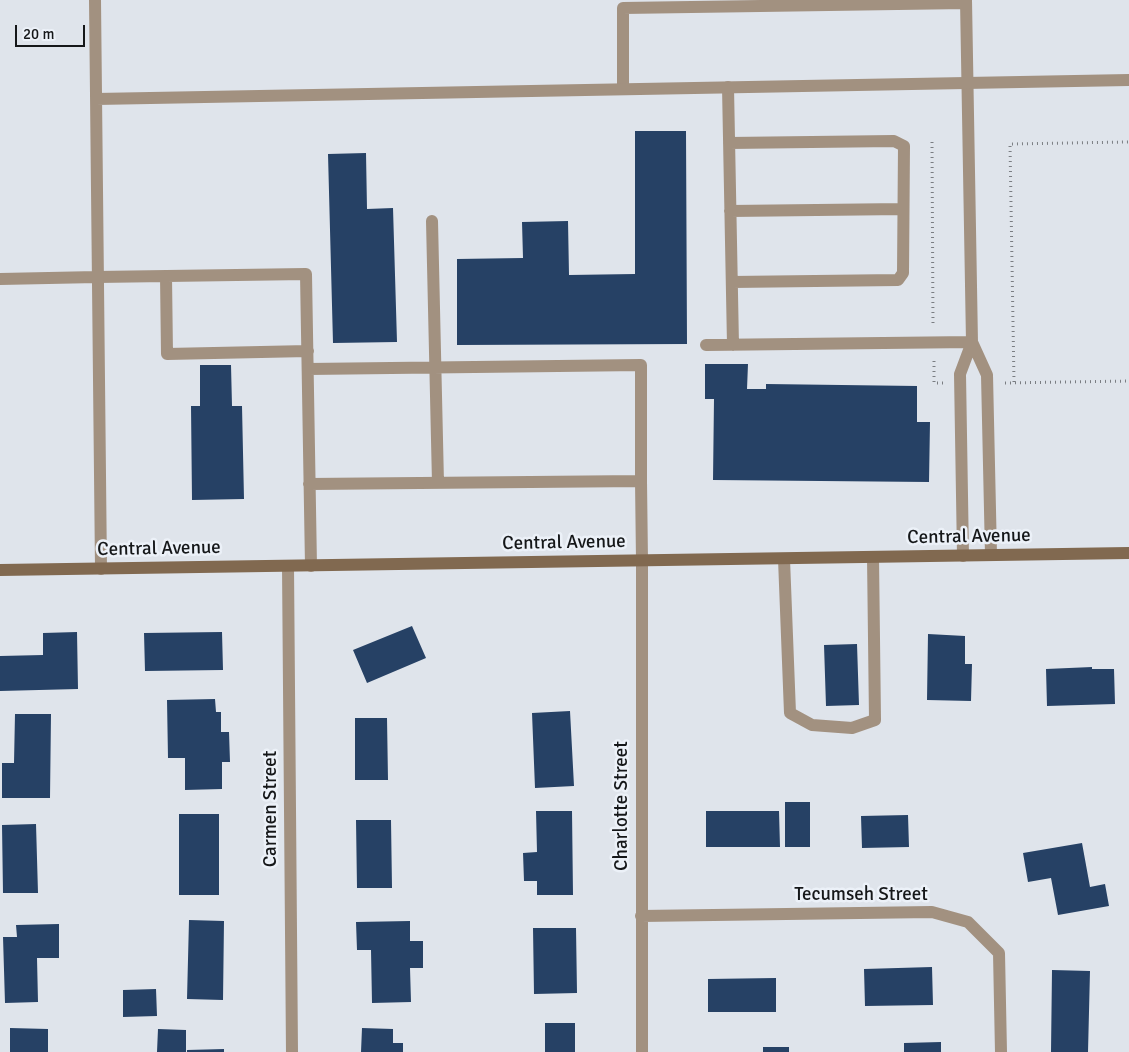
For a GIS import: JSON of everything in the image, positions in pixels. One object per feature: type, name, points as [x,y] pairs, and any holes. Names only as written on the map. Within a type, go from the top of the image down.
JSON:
[{"type":"main road","name":"Central Avenue","points":[[0,570],[1129,553]]},
{"type":"street","points":[[95,0],[101,569]]},
{"type":"street","points":[[623,89],[623,8],[966,1],[972,342],[960,374],[963,556]]},
{"type":"street","points":[[96,99],[1129,80]]},
{"type":"street","points":[[728,87],[733,346]]},
{"type":"street","points":[[729,142],[894,141],[904,146],[903,273],[898,280],[732,282]]},
{"type":"street","points":[[730,211],[903,209]]},
{"type":"street","points":[[432,221],[438,483]]},
{"type":"street","points":[[0,279],[306,274],[310,566]]},
{"type":"street","points":[[166,276],[167,354],[308,351]]},
{"type":"street","points":[[706,346],[972,342]]},
{"type":"street","points":[[972,342],[987,375],[991,556]]},
{"type":"street","name":"Charlotte Street","points":[[435,367],[641,364],[642,1052]]},
{"type":"street","points":[[308,369],[435,367]]},
{"type":"street","points":[[309,484],[641,481]]},
{"type":"street","points":[[784,559],[790,713],[812,725],[852,728],[875,720],[874,557]]},
{"type":"street","name":"Carmen Street","points":[[288,566],[292,1052]]},
{"type":"street","name":"Tecumseh Street","points":[[641,916],[932,912],[968,922],[999,953],[1001,1052]]},
{"type":"path","points":[[1014,382],[1010,144],[1129,142]]},
{"type":"building","points":[[635,131],[686,131],[687,344],[457,345],[457,259],[523,258],[522,222],[568,221],[569,275],[635,274]]},
{"type":"building","points":[[366,153],[367,209],[393,208],[397,342],[333,343],[328,154]]},
{"type":"building","points":[[705,364],[748,364],[747,389],[766,389],[766,384],[917,386],[917,422],[930,422],[929,482],[713,480],[714,399],[705,399]]},
{"type":"building","points":[[200,365],[231,365],[232,406],[242,406],[244,499],[192,500],[191,406],[200,406]]},
{"type":"building","points":[[412,626],[426,658],[367,683],[353,650]]},
{"type":"building","points":[[77,632],[78,689],[0,691],[0,656],[43,655],[43,633]]},
{"type":"building","points":[[222,632],[223,670],[145,671],[144,633]]},
{"type":"building","points":[[928,634],[965,636],[965,664],[972,664],[971,701],[927,700]]},
{"type":"building","points":[[857,644],[859,705],[826,706],[824,645]]},
{"type":"building","points":[[1092,667],[1092,669],[1114,669],[1115,704],[1047,706],[1046,669]]},
{"type":"building","points":[[215,699],[216,712],[221,712],[221,732],[229,732],[230,762],[222,762],[222,789],[185,790],[185,758],[168,758],[167,700]]},
{"type":"building","points":[[570,711],[574,786],[535,788],[532,713]]},
{"type":"building","points":[[15,714],[51,714],[50,798],[2,798],[2,763],[14,763]]},
{"type":"building","points":[[355,718],[387,718],[388,780],[355,780]]},
{"type":"building","points":[[785,802],[810,802],[810,847],[785,847]]},
{"type":"building","points":[[536,811],[572,811],[573,895],[537,895],[537,881],[524,881],[523,853],[537,852]]},
{"type":"building","points":[[706,811],[779,811],[780,847],[706,847]]},
{"type":"building","points":[[179,814],[219,814],[219,895],[179,895]]},
{"type":"building","points":[[908,815],[909,847],[862,848],[861,816]]},
{"type":"building","points":[[356,820],[391,820],[392,888],[357,888]]},
{"type":"building","points":[[36,824],[38,893],[3,893],[2,825]]},
{"type":"building","points":[[1082,843],[1090,887],[1105,884],[1109,906],[1058,915],[1051,878],[1028,882],[1023,853]]},
{"type":"building","points":[[189,920],[224,921],[223,1000],[187,999]]},
{"type":"building","points":[[410,921],[410,941],[423,941],[423,968],[410,968],[411,1002],[372,1003],[371,950],[357,950],[356,922]]},
{"type":"building","points":[[59,924],[59,958],[37,958],[38,1002],[5,1003],[3,937],[17,937],[16,925]]},
{"type":"building","points":[[533,928],[576,928],[577,993],[534,994]]},
{"type":"building","points":[[932,967],[933,1005],[865,1006],[864,969]]},
{"type":"building","points":[[1052,970],[1090,971],[1088,1052],[1051,1052]]},
{"type":"building","points":[[776,978],[776,1012],[708,1012],[708,979]]},
{"type":"building","points":[[156,989],[157,1016],[123,1017],[123,990]]},
{"type":"building","points":[[545,1023],[575,1023],[575,1052],[545,1052]]},
{"type":"building","points":[[10,1028],[48,1029],[48,1052],[10,1052]]},
{"type":"building","points":[[362,1028],[393,1029],[393,1043],[403,1043],[403,1052],[361,1052]]},
{"type":"building","points":[[158,1029],[186,1030],[186,1052],[157,1052]]},
{"type":"building","points":[[941,1042],[941,1052],[904,1052],[904,1043]]},
{"type":"building","points":[[763,1047],[789,1047],[789,1052],[763,1052]]},
{"type":"building","points":[[224,1049],[224,1052],[187,1052],[187,1050]]}]
